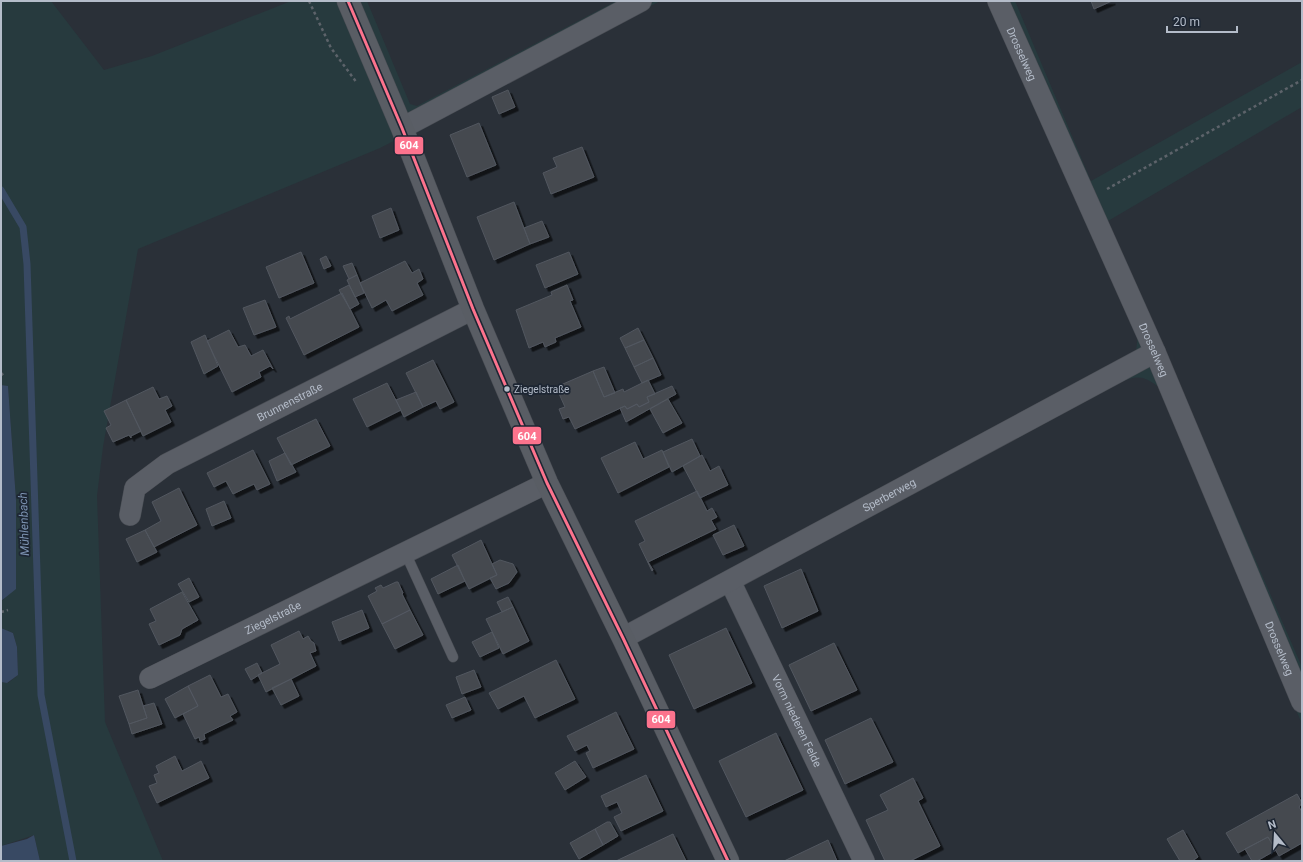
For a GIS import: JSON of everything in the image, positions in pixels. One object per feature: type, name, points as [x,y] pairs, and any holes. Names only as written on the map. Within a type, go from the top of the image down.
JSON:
[{"type":"main road","points":[[348,1],[402,128],[473,309],[548,483],[728,861]]},
{"type":"street","points":[[402,128],[641,1]]},
{"type":"street","name":"Drosselweg","points":[[998,1],[1086,201],[1155,352],[1302,702]]},
{"type":"street","name":"Brunnenstraße","points":[[130,515],[135,488],[167,464],[473,309]]},
{"type":"street","name":"Sperberweg","points":[[623,638],[1155,352]]},
{"type":"street","name":"Ziegelstraße","points":[[150,678],[548,483]]},
{"type":"street","name":"Vorm niederen Felde","points":[[730,581],[864,861]]},
{"type":"lane","points":[[405,552],[453,657]]},
{"type":"path","points":[[309,1],[331,48],[358,85]]},
{"type":"path","points":[[1086,201],[1302,80]]},
{"type":"path","points":[[1,373],[4,376]]},
{"type":"path","points":[[1,612],[8,610]]},
{"type":"green space","points":[[1,1],[51,1],[104,70],[152,56],[291,1],[367,1],[410,104],[417,106],[616,1],[660,1],[512,81],[380,148],[138,249],[103,447],[97,496],[105,722],[163,861],[40,861],[34,835],[1,846],[1,682],[8,683],[18,675],[17,647],[13,633],[1,628],[1,601],[4,599],[16,500],[8,387],[1,385]]},
{"type":"green space","points":[[989,1],[1015,1],[1091,181],[1302,62],[1302,107],[1108,221],[1302,667],[1302,724],[1160,388],[1145,379],[1140,378],[1118,383],[1136,351],[1138,334]]},
{"type":"water","points":[[1,385],[8,386],[16,500],[16,589],[1,601]]},
{"type":"water","points":[[1,628],[13,633],[17,647],[18,675],[7,683],[1,682]]},
{"type":"water","points":[[34,835],[40,861],[1,861],[1,846],[27,839]]},
{"type":"building","points":[[1091,1],[1112,1],[1094,9]]},
{"type":"building","points":[[508,90],[515,107],[499,114],[492,97]]},
{"type":"building","points":[[479,123],[496,165],[467,177],[450,135]]},
{"type":"building","points":[[582,147],[594,177],[551,194],[543,173],[557,167],[553,158]]},
{"type":"building","points":[[514,202],[530,244],[494,260],[477,217]]},
{"type":"building","points":[[391,208],[399,230],[380,238],[372,216]]},
{"type":"building","points":[[542,221],[549,237],[530,244],[524,228]]},
{"type":"building","points":[[301,252],[314,283],[279,298],[266,267]]},
{"type":"building","points":[[569,252],[578,274],[545,288],[536,265]]},
{"type":"building","points":[[326,256],[331,266],[324,269],[320,259]]},
{"type":"building","points":[[405,261],[412,273],[419,269],[423,279],[417,283],[423,295],[392,311],[386,300],[372,308],[360,283]]},
{"type":"building","points":[[352,263],[357,275],[349,279],[343,266]]},
{"type":"building","points":[[357,275],[364,293],[355,297],[347,280]]},
{"type":"building","points":[[349,285],[359,304],[350,309],[339,290]]},
{"type":"building","points":[[567,285],[573,300],[570,301],[581,327],[555,338],[556,342],[545,347],[543,342],[529,348],[516,310],[552,295],[551,292]]},
{"type":"building","points":[[342,293],[359,327],[304,355],[286,318],[289,316],[290,319]]},
{"type":"building","points":[[265,300],[276,327],[254,335],[243,308]]},
{"type":"building","points":[[638,328],[644,340],[625,348],[620,338]]},
{"type":"building","points":[[229,330],[238,347],[245,345],[251,356],[263,350],[273,369],[270,366],[259,372],[261,377],[232,392],[207,341]]},
{"type":"building","points":[[205,335],[218,366],[204,374],[191,342]]},
{"type":"building","points":[[644,340],[653,358],[634,367],[625,348]]},
{"type":"building","points":[[653,358],[661,375],[642,383],[634,367]]},
{"type":"building","points":[[433,360],[454,402],[440,409],[436,401],[423,407],[406,373]]},
{"type":"building","points":[[604,367],[615,393],[604,397],[593,371]]},
{"type":"building","points":[[593,371],[604,397],[623,389],[624,392],[648,380],[655,394],[647,397],[649,402],[639,407],[637,404],[627,409],[625,406],[575,429],[569,417],[563,419],[559,409],[565,407],[556,387]]},
{"type":"building","points":[[387,383],[401,410],[367,427],[353,399]]},
{"type":"building","points":[[672,386],[676,394],[626,422],[620,408],[625,406],[627,409],[637,404],[639,407],[649,402],[647,397]]},
{"type":"building","points":[[153,387],[159,399],[167,396],[172,406],[165,410],[171,422],[143,436],[126,400]]},
{"type":"building","points":[[416,392],[423,407],[404,417],[396,400]]},
{"type":"building","points":[[668,399],[682,423],[663,433],[650,409]]},
{"type":"building","points":[[126,400],[141,431],[131,436],[131,438],[129,435],[113,442],[106,428],[111,425],[104,411]]},
{"type":"building","points":[[316,419],[330,446],[291,465],[277,438]]},
{"type":"building","points":[[692,439],[700,456],[672,472],[663,452]]},
{"type":"building","points":[[635,442],[643,459],[662,450],[669,467],[618,493],[601,458]]},
{"type":"building","points":[[253,450],[270,484],[257,490],[254,484],[233,494],[226,481],[214,487],[207,473]]},
{"type":"building","points":[[285,453],[296,472],[277,481],[269,461]]},
{"type":"building","points":[[702,455],[710,471],[719,466],[728,485],[700,498],[683,466]]},
{"type":"building","points":[[179,488],[197,525],[154,547],[145,530],[161,521],[152,502]]},
{"type":"building","points":[[697,491],[707,511],[712,508],[717,517],[711,520],[716,529],[648,562],[653,570],[652,571],[639,544],[645,541],[635,521]]},
{"type":"building","points":[[224,501],[231,518],[212,526],[206,509]]},
{"type":"building","points":[[734,525],[744,546],[723,555],[713,535]]},
{"type":"building","points":[[145,530],[157,552],[137,562],[126,539]]},
{"type":"building","points":[[481,540],[497,575],[469,589],[452,555]]},
{"type":"building","points":[[500,560],[513,564],[517,572],[509,583],[496,589],[490,578],[497,575],[492,564]]},
{"type":"building","points":[[458,565],[465,581],[438,594],[431,579]]},
{"type":"building","points":[[801,569],[818,611],[782,628],[764,586]]},
{"type":"building","points":[[189,578],[199,597],[189,602],[178,584]]},
{"type":"building","points":[[398,582],[410,610],[382,624],[368,596],[377,591],[375,588],[381,585],[383,588]]},
{"type":"building","points":[[182,592],[198,620],[182,629],[180,635],[159,645],[149,624],[156,621],[150,609]]},
{"type":"building","points":[[508,597],[513,607],[502,612],[497,602]]},
{"type":"building","points":[[513,607],[529,641],[503,654],[486,619]]},
{"type":"building","points":[[362,610],[369,628],[339,641],[332,622]]},
{"type":"building","points":[[410,610],[423,635],[395,649],[382,624]]},
{"type":"building","points":[[726,628],[752,683],[694,709],[669,655]]},
{"type":"building","points":[[299,631],[303,639],[308,636],[314,643],[316,651],[310,653],[316,666],[266,692],[258,675],[280,664],[271,645]]},
{"type":"building","points":[[492,632],[499,648],[480,657],[472,642]]},
{"type":"building","points":[[834,643],[857,690],[811,711],[789,665]]},
{"type":"building","points":[[556,660],[575,699],[535,718],[524,696],[498,709],[489,693]]},
{"type":"building","points":[[257,663],[262,673],[251,680],[245,669]]},
{"type":"building","points":[[474,670],[481,687],[462,694],[456,677]]},
{"type":"building","points":[[210,675],[221,697],[228,694],[237,712],[230,716],[233,720],[204,734],[205,739],[200,741],[199,737],[195,739],[183,714],[198,706],[188,686]]},
{"type":"building","points":[[291,679],[299,696],[281,705],[272,688]]},
{"type":"building","points":[[188,686],[198,706],[175,718],[165,699]]},
{"type":"building","points":[[138,690],[147,718],[129,724],[119,696]]},
{"type":"building","points":[[465,697],[471,710],[452,718],[446,705]]},
{"type":"building","points":[[154,703],[162,724],[132,734],[129,724],[147,718],[143,706]]},
{"type":"building","points":[[616,712],[634,749],[593,768],[586,753],[590,751],[587,745],[575,751],[567,736]]},
{"type":"building","points":[[871,718],[893,762],[845,784],[825,740]]},
{"type":"building","points":[[776,733],[803,790],[746,817],[719,761]]},
{"type":"building","points":[[175,756],[182,771],[201,761],[209,778],[157,803],[149,786],[157,783],[154,775],[159,773],[156,766]]},
{"type":"building","points":[[575,761],[586,777],[565,790],[555,773]]},
{"type":"building","points":[[646,775],[663,811],[621,831],[614,817],[622,813],[617,802],[606,807],[601,796]]},
{"type":"building","points":[[913,778],[923,798],[918,801],[940,846],[910,861],[885,861],[866,820],[888,810],[880,795]]},
{"type":"building","points":[[1297,794],[1302,803],[1299,807],[1302,812],[1302,843],[1279,856],[1268,837],[1238,853],[1226,833]]},
{"type":"building","points":[[607,822],[610,822],[618,836],[603,845],[595,829]]},
{"type":"building","points":[[595,829],[603,845],[579,859],[570,843]]},
{"type":"building","points":[[1183,830],[1198,857],[1192,861],[1180,861],[1167,839]]},
{"type":"building","points":[[673,834],[686,861],[616,861]]},
{"type":"building","points":[[1268,837],[1276,850],[1257,861],[1252,861],[1245,849]]},
{"type":"building","points":[[828,840],[837,861],[784,861]]},
{"type":"waterway","name":"Mühlenbach","points":[[1,190],[23,227],[27,264],[41,695],[73,861]]},
{"type":"transit line","name":"604","points":[[348,1],[402,128],[473,309],[547,483],[623,638],[728,861]]},
{"type":"place","name":"Ziegelstraße","points":[[507,389]]}]
